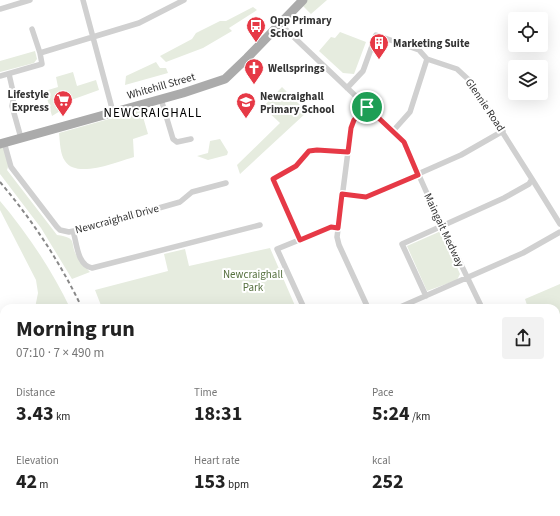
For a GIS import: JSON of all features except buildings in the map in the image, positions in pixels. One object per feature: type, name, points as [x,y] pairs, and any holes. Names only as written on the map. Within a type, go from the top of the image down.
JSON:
[{"type":"main road","name":"Whitehill Street","points":[[2,143],[161,99],[225,79],[303,0]]},
{"type":"street","points":[[0,9],[30,0]]},
{"type":"street","points":[[83,0],[113,112]]},
{"type":"street","points":[[40,53],[139,23],[184,0]]},
{"type":"street","name":"Maingait Medway","points":[[280,24],[404,142],[466,278],[480,304]]},
{"type":"street","points":[[0,76],[42,64],[32,29]]},
{"type":"street","name":"Glennie Road","points":[[347,88],[363,71],[376,35],[419,50],[427,59],[457,69],[470,81],[503,131],[531,181],[560,224]]},
{"type":"street","points":[[393,131],[410,112],[427,59]]},
{"type":"street","points":[[8,74],[14,96],[12,106],[20,138]]},
{"type":"street","points":[[161,99],[174,141],[179,142],[190,139]]},
{"type":"street","points":[[366,304],[339,245],[337,237],[352,124],[367,107]]},
{"type":"street","points":[[342,194],[366,197],[461,156],[503,131]]},
{"type":"street","name":"Newcraighall Drive","points":[[2,143],[11,167],[57,227],[65,231],[73,231],[180,202],[192,192],[226,183]]},
{"type":"street","points":[[300,240],[273,179],[296,166],[309,151],[317,150],[348,152]]},
{"type":"street","points":[[426,296],[402,244],[504,198],[531,181]]},
{"type":"street","points":[[73,231],[81,261],[87,267],[92,268],[260,225]]},
{"type":"street","points":[[302,304],[278,249],[331,227],[338,228]]},
{"type":"street","points":[[407,304],[523,253],[560,232]]},
{"type":"green space","points":[[305,0],[327,0],[311,14],[301,4]]},
{"type":"green space","points":[[253,7],[257,10],[229,28],[232,31],[203,48],[166,62],[160,56],[192,39],[196,33],[220,21],[226,21]]},
{"type":"green space","points":[[340,32],[366,42],[354,74],[343,73],[319,51],[331,37],[335,38]]},
{"type":"green space","points":[[35,51],[37,59],[34,63],[0,72],[0,61]]},
{"type":"green space","points":[[156,62],[160,68],[166,68],[168,73],[125,85],[126,76]]},
{"type":"green space","points":[[73,72],[77,86],[96,80],[99,90],[74,99],[65,100],[65,108],[52,116],[45,91],[58,87],[56,77]]},
{"type":"green space","points":[[282,87],[307,112],[240,174],[237,165],[280,123],[263,107]]},
{"type":"green space","points":[[141,110],[148,134],[133,139],[134,157],[97,168],[87,169],[78,169],[70,166],[63,158],[59,133]]},
{"type":"green space","points":[[220,139],[228,152],[227,155],[208,160],[197,156],[208,153],[210,141]]},
{"type":"green space","points":[[0,147],[5,148],[9,164],[7,170],[57,235],[64,236],[71,240],[77,256],[90,272],[72,279],[41,228],[0,174]]},
{"type":"green space","points":[[0,201],[38,252],[68,304],[36,304],[38,293],[36,280],[0,210]]},
{"type":"green space","points":[[441,231],[460,274],[457,280],[427,291],[407,246]]},
{"type":"green space","name":"Newcraighall Park","points":[[270,248],[294,304],[100,304],[95,290],[168,271],[164,254],[185,249],[189,266]]},
{"type":"green space","points":[[560,284],[560,304],[527,304],[525,299]]},
{"type":"railway","points":[[0,182],[45,242],[65,274],[80,304]]},
{"type":"place","name":"Opp Primary School","points":[[256,43]]},
{"type":"place","name":"Marketing Suite","points":[[379,60]]},
{"type":"place","name":"Wellsprings","points":[[254,85]]},
{"type":"place","name":"Lifestyle Express","points":[[63,117]]},
{"type":"place","name":"Newcraighall Primary School","points":[[246,119]]},
{"type":"district","name":"NEWCRAIGHALL","points":[[153,113]]},
{"type":"route","points":[[367,107],[404,142],[418,175],[366,197],[342,194],[338,228],[331,227],[300,240],[273,179],[296,166],[309,151],[317,150],[348,152],[351,128],[354,120],[367,107]]}]
